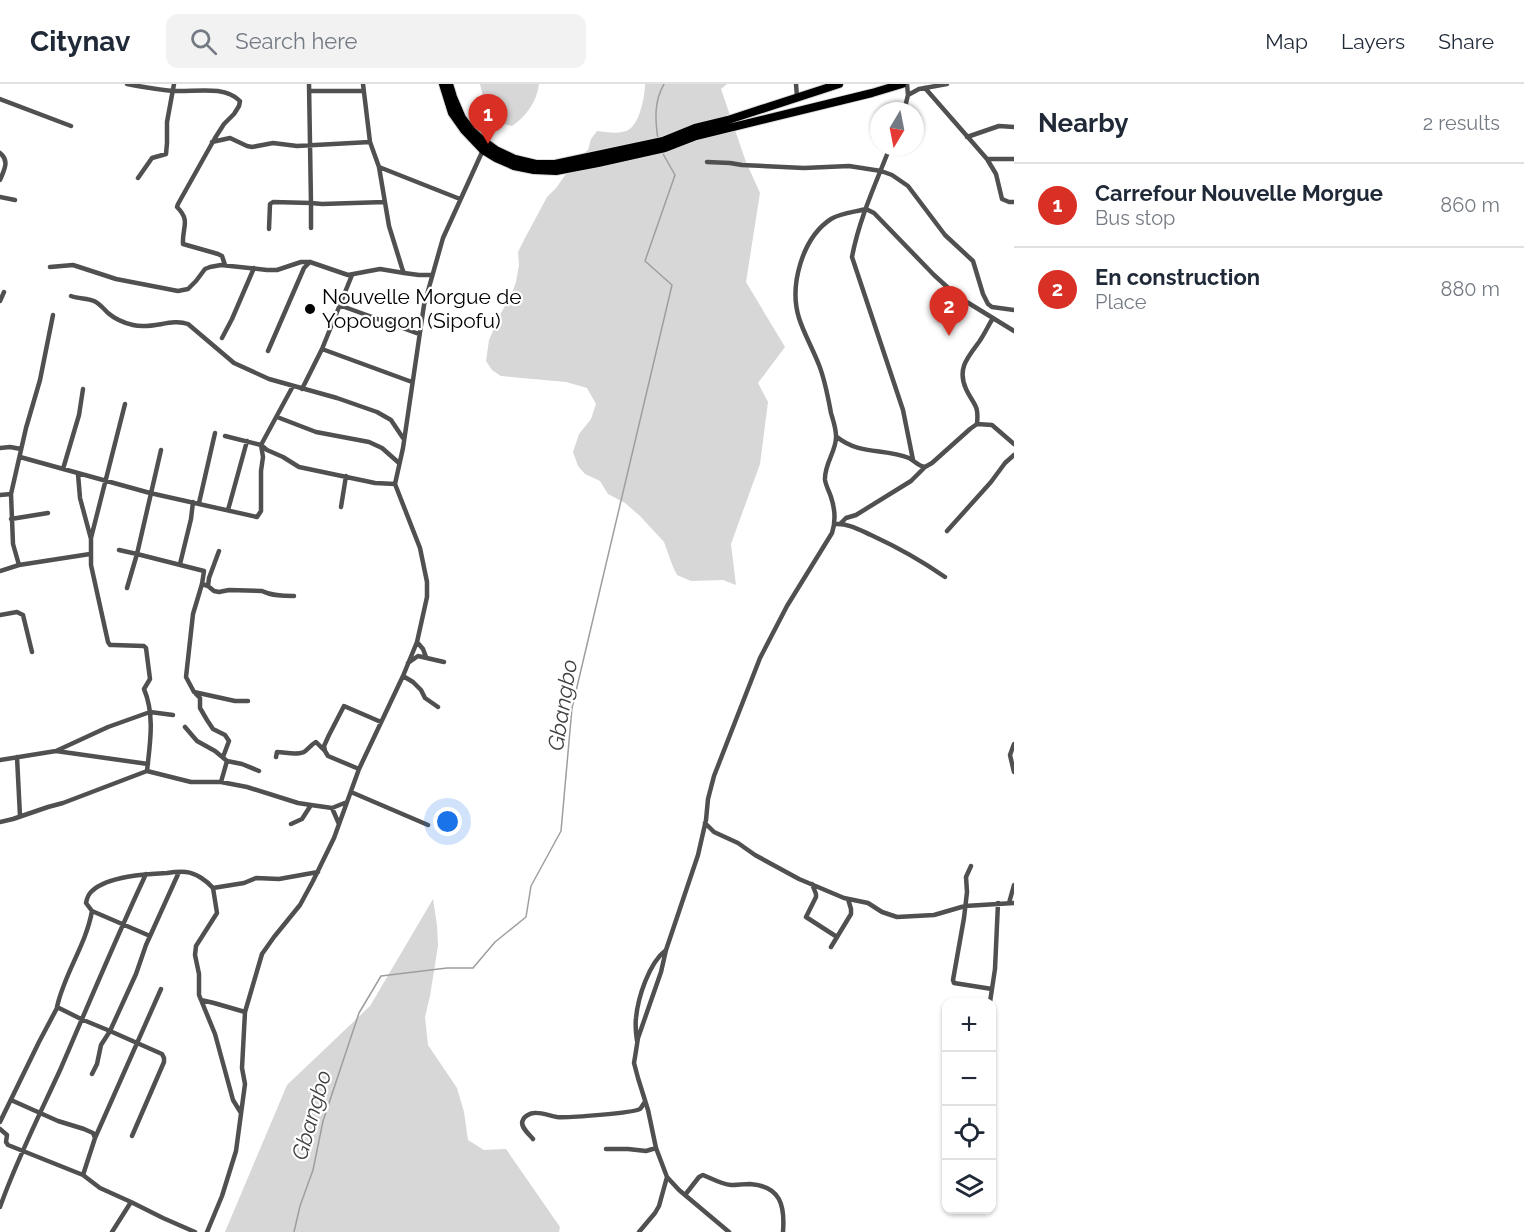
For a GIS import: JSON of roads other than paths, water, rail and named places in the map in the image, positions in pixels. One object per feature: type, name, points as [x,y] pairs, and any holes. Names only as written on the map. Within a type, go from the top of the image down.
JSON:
[{"type":"main road","points":[[443,84],[452,113],[483,150],[514,166],[545,171],[574,168],[904,84]]},
{"type":"main road","points":[[449,84],[462,118],[472,132],[496,150],[515,159],[536,164],[555,164],[650,148]]},
{"type":"main road","points":[[664,144],[695,128],[728,120],[839,84]]},
{"type":"street","points":[[127,84],[173,91],[218,91],[240,100],[234,114],[212,142],[177,207],[186,219],[183,244],[218,254],[222,256],[225,265]]},
{"type":"street","points":[[138,178],[152,158],[166,154],[167,122],[174,84]]},
{"type":"street","points":[[309,84],[312,228]]},
{"type":"street","points":[[363,84],[370,142],[379,167],[389,226],[404,273]]},
{"type":"street","points":[[796,84],[797,97]]},
{"type":"street","points":[[904,84],[908,95],[906,102]]},
{"type":"street","points":[[908,95],[925,88],[947,84]]},
{"type":"street","points":[[925,88],[987,159],[996,174],[1002,199],[1014,202]]},
{"type":"street","points":[[310,91],[364,91]]},
{"type":"street","points":[[0,99],[71,126]]},
{"type":"street","points":[[967,137],[999,126],[1014,127]]},
{"type":"street","points":[[212,142],[230,138],[252,147],[273,143],[297,146],[370,142]]},
{"type":"street","points":[[207,1232],[222,1196],[236,1150],[245,1084],[242,1068],[245,1012],[262,954],[300,905],[318,872],[334,838],[359,769],[417,642],[427,597],[427,582],[420,548],[395,484],[424,305],[443,238],[483,150]]},
{"type":"street","points":[[0,153],[6,162],[0,180]]},
{"type":"street","points":[[887,156],[866,208],[852,256],[903,410],[913,460],[917,465],[925,467]]},
{"type":"street","points":[[987,159],[1014,159]]},
{"type":"street","points":[[707,162],[804,168],[849,166],[892,174],[905,183],[945,235],[973,261],[988,304],[1003,310],[1014,310]]},
{"type":"street","points":[[379,167],[460,199]]},
{"type":"street","points":[[0,197],[15,200]]},
{"type":"street","points":[[269,229],[270,204],[273,202],[322,204],[384,202]]},
{"type":"street","points":[[838,524],[825,478],[825,471],[837,437],[825,383],[799,318],[796,298],[801,262],[811,240],[824,225],[834,218],[866,208],[874,213],[957,296],[1014,331]]},
{"type":"street","points":[[50,267],[72,265],[116,279],[178,291],[188,289],[205,269],[225,265],[277,270],[301,262],[310,262],[342,274],[352,275],[380,269],[432,275]]},
{"type":"street","points":[[268,351],[304,268],[310,262]]},
{"type":"street","points":[[222,338],[254,268]]},
{"type":"street","points":[[302,389],[322,349],[352,275]]},
{"type":"street","points":[[0,301],[4,292]]},
{"type":"street","points":[[71,296],[93,300],[109,314],[131,325],[144,327],[181,322],[188,324],[234,363],[269,379],[377,412],[391,420],[403,439]]},
{"type":"street","points":[[339,305],[419,334]]},
{"type":"street","points":[[19,565],[13,544],[10,494],[40,381],[53,315]]},
{"type":"street","points":[[977,424],[979,412],[966,389],[963,367],[993,318]]},
{"type":"street","points":[[322,349],[412,382]]},
{"type":"street","points":[[20,456],[150,493],[259,516],[263,457],[261,446],[293,387]]},
{"type":"street","points":[[63,469],[77,422],[83,389]]},
{"type":"street","points":[[125,404],[91,539],[90,554],[108,642],[110,645],[144,646],[146,648],[150,679],[144,689],[150,712],[151,741],[147,771]]},
{"type":"street","points":[[277,417],[316,432],[369,442],[382,448],[399,463]]},
{"type":"street","points":[[729,1232],[667,1177],[656,1148],[634,1063],[666,950],[707,826],[708,799],[714,776],[755,669],[787,606],[838,524],[911,481],[977,424],[992,425],[1014,444]]},
{"type":"street","points":[[180,564],[215,433]]},
{"type":"street","points":[[225,436],[261,446],[299,467],[375,483],[395,484]]},
{"type":"street","points":[[837,437],[845,444],[856,448],[913,460]]},
{"type":"street","points":[[228,510],[247,441]]},
{"type":"street","points":[[0,448],[21,449]]},
{"type":"street","points":[[127,588],[161,450]]},
{"type":"street","points":[[946,531],[991,482],[1005,463],[1014,456]]},
{"type":"street","points":[[78,474],[80,498],[91,539]]},
{"type":"street","points":[[341,507],[346,476]]},
{"type":"street","points":[[0,495],[10,494]]},
{"type":"street","points":[[11,519],[48,513]]},
{"type":"street","points":[[838,524],[866,533],[905,552],[945,577]]},
{"type":"street","points":[[119,550],[204,571],[193,614],[186,677],[200,698],[200,708],[213,729],[225,735],[229,741],[221,782]]},
{"type":"street","points":[[208,585],[219,551]]},
{"type":"street","points":[[0,571],[19,565],[90,554]]},
{"type":"street","points":[[202,584],[219,592],[262,591],[278,596],[294,596]]},
{"type":"street","points":[[0,615],[17,612],[23,615],[32,652]]},
{"type":"street","points":[[417,642],[426,657]]},
{"type":"street","points":[[408,663],[418,656],[444,662]]},
{"type":"street","points":[[403,676],[413,682],[425,698],[438,707]]},
{"type":"street","points":[[194,692],[235,701],[248,701]]},
{"type":"street","points":[[325,751],[324,746],[344,706],[381,722]]},
{"type":"street","points":[[0,760],[56,751],[108,727],[150,712],[172,715]]},
{"type":"street","points":[[185,728],[197,741],[225,759],[259,771]]},
{"type":"street","points":[[276,757],[277,752],[298,754],[306,751],[313,742],[316,742],[328,756],[359,769]]},
{"type":"street","points":[[1014,744],[1010,755],[1014,772]]},
{"type":"street","points":[[56,751],[148,764]]},
{"type":"street","points":[[17,757],[20,816]]},
{"type":"street","points":[[0,822],[63,803],[147,771],[191,782],[221,782],[247,787],[298,803],[332,808],[346,802]]},
{"type":"street","points":[[351,792],[428,825]]},
{"type":"street","points":[[291,824],[302,819],[311,805]]},
{"type":"street","points":[[332,808],[339,824]]},
{"type":"street","points":[[707,826],[714,832],[738,843],[754,855],[812,884],[848,899],[868,903],[882,912],[897,917],[934,915],[965,906],[1011,903],[1014,885]]},
{"type":"street","points":[[971,866],[966,877],[967,892],[962,932],[953,980],[959,985],[992,989]]},
{"type":"street","points":[[92,1074],[97,1064],[101,1045],[136,974],[150,936],[179,872]]},
{"type":"street","points":[[150,936],[92,911],[86,903],[88,895],[103,884],[146,874],[185,872],[210,884],[213,888],[217,913],[196,946],[198,991],[215,1034],[233,1100],[241,1113]]},
{"type":"street","points":[[213,888],[244,883],[256,878],[279,879],[318,872]]},
{"type":"street","points":[[0,1207],[122,923],[146,874]]},
{"type":"street","points":[[812,884],[816,897],[806,917],[837,937]]},
{"type":"street","points":[[831,947],[851,912],[848,899]]},
{"type":"street","points":[[991,998],[995,969],[998,903]]},
{"type":"street","points":[[0,1122],[57,1008],[86,933],[92,911]]},
{"type":"street","points":[[638,1043],[636,1018],[641,997],[652,968],[659,955],[666,950]]},
{"type":"street","points":[[83,1175],[95,1138],[161,989]]},
{"type":"street","points":[[201,1000],[245,1012]]},
{"type":"street","points":[[57,1008],[162,1054],[164,1062],[132,1136]]},
{"type":"street","points":[[10,1100],[84,1128],[93,1133],[95,1138]]},
{"type":"street","points":[[532,1139],[522,1125],[522,1121],[524,1117],[537,1112],[556,1117],[624,1113],[640,1109],[645,1102]]},
{"type":"street","points":[[0,1129],[7,1135],[7,1144],[83,1175],[100,1188],[195,1232]]},
{"type":"street","points":[[606,1149],[646,1151],[656,1148]]},
{"type":"street","points":[[685,1195],[699,1177],[704,1175],[728,1185],[751,1184],[768,1188],[775,1192],[782,1201],[783,1232]]},
{"type":"street","points":[[639,1232],[659,1206],[667,1177]]},
{"type":"street","points":[[112,1232],[131,1202]]},
{"type":"waterway","name":"Gbangbo","points":[[658,139],[656,111],[658,97],[664,84]]},
{"type":"waterway","name":"Gbangbo","points":[[294,1232],[300,1206],[313,1170],[323,1121],[359,1013],[381,976],[447,968],[473,968],[495,942],[526,917],[531,886],[561,831],[572,708],[672,285],[645,261],[675,175],[662,152]]},
{"type":"place","name":"Carrefour Nouvelle Morgue","points":[[488,144]]},
{"type":"place","name":"Nouvelle Morgue de Yopougon (Sipofu)","points":[[310,309]]},
{"type":"place","name":"En construction","points":[[949,336]]}]
